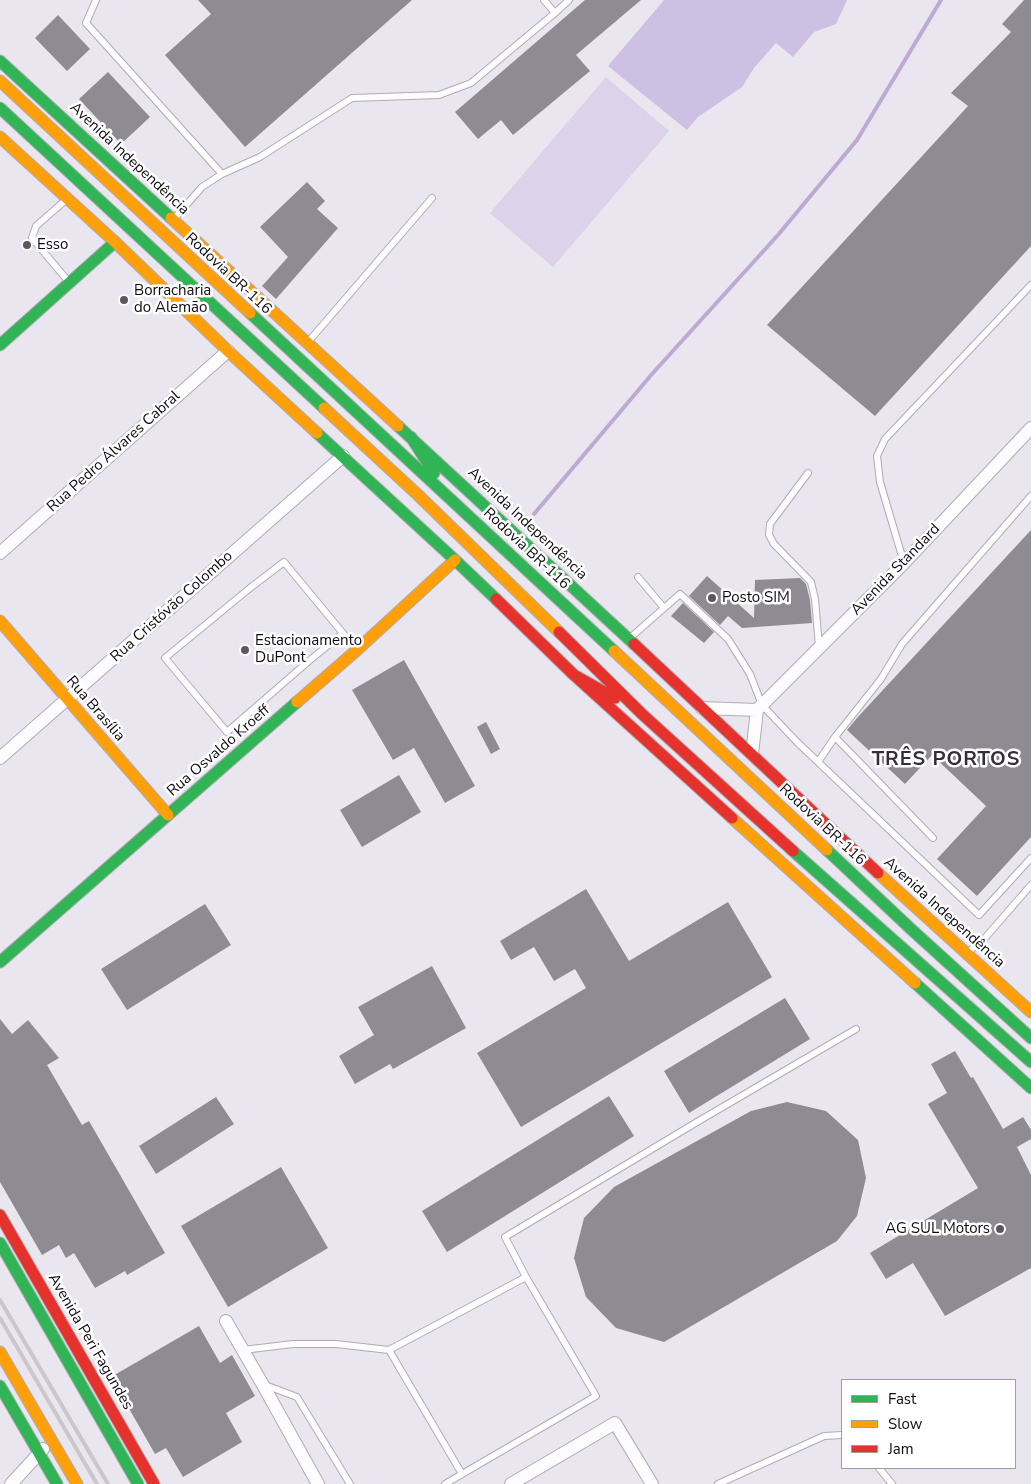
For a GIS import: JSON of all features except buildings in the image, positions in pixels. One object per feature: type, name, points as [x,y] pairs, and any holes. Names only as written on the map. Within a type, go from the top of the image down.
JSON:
[{"type":"main road","name":"Avenida Independência","points":[[0,61],[411,437],[924,916],[1031,1012]]},
{"type":"main road","name":"Rodovia BR-116","points":[[0,81],[912,930],[1031,1038]]},
{"type":"main road","points":[[0,108],[418,495],[642,714],[1031,1062]]},
{"type":"main road","points":[[1,138],[68,198],[228,351],[455,560],[574,675],[1031,1088]]},
{"type":"main road","points":[[0,345],[115,242]]},
{"type":"main road","points":[[411,437],[453,501]]},
{"type":"main road","name":"Rua Osvaldo Kroeff","points":[[0,962],[357,650],[455,560]]},
{"type":"main road","name":"Rua Brasília","points":[[0,621],[168,815]]},
{"type":"main road","points":[[574,675],[642,714]]},
{"type":"main road","name":"Avenida Peri Fagundes","points":[[0,1215],[154,1484]]},
{"type":"main road","name":"Avenida Peri Fagundes","points":[[0,1243],[138,1484]]},
{"type":"main road","points":[[17,1273],[29,1266]]},
{"type":"main road","points":[[0,1352],[77,1484]]},
{"type":"main road","points":[[0,1386],[57,1484]]},
{"type":"main road","points":[[116,1448],[128,1440]]},
{"type":"street","name":"Rua Pedro Álvares Cabral","points":[[0,553],[228,351]]},
{"type":"street","name":"Avenida Standard","points":[[760,707],[904,563],[1031,428]]},
{"type":"street","name":"Rua Cristóvão Colombo","points":[[0,758],[343,456]]},
{"type":"street","points":[[702,708],[760,707],[752,754]]},
{"type":"street","points":[[226,1322],[318,1484]]},
{"type":"street","points":[[511,1484],[615,1423],[652,1484]]},
{"type":"street","points":[[11,1484],[51,1440]]},
{"type":"lane","points":[[96,0],[86,22],[222,174]]},
{"type":"lane","points":[[544,0],[555,13]]},
{"type":"lane","points":[[173,220],[195,197],[202,186],[222,174],[260,157],[352,98],[439,95],[471,83],[569,0]]},
{"type":"lane","points":[[68,198],[36,226],[32,238],[70,282]]},
{"type":"lane","points":[[308,343],[432,198]]},
{"type":"lane","points":[[904,563],[880,482],[877,456],[885,439],[1031,285]]},
{"type":"lane","points":[[808,473],[770,524],[769,535],[774,544],[811,582],[815,599],[820,648]]},
{"type":"lane","points":[[818,762],[835,737],[881,679],[902,644],[1031,496]]},
{"type":"lane","points":[[342,634],[227,732],[165,658],[284,562],[357,650]]},
{"type":"lane","points":[[638,577],[664,608]]},
{"type":"lane","points":[[629,639],[680,594],[728,640],[750,674],[760,707],[979,914],[1031,858]]},
{"type":"lane","points":[[835,737],[933,838]]},
{"type":"lane","points":[[966,954],[985,938],[1031,885]]},
{"type":"lane","points":[[445,1484],[596,1396],[526,1277],[505,1237],[856,1029]]},
{"type":"lane","points":[[243,1350],[293,1344],[336,1344],[389,1350],[526,1277]]},
{"type":"lane","points":[[389,1350],[462,1474]]},
{"type":"lane","points":[[263,1385],[297,1397],[350,1484]]},
{"type":"lane","points":[[718,1484],[824,1436],[841,1435]]},
{"type":"lane","points":[[880,1469],[892,1484]]},
{"type":"shaded area","points":[[664,0],[847,0],[836,24],[814,32],[793,57],[776,43],[754,68],[742,87],[698,117],[687,130],[608,66]]},
{"type":"shaded area","points":[[606,77],[669,131],[553,267],[490,213]]},
{"type":"waterway","points":[[534,514],[652,374],[778,235],[857,140],[941,0]]},
{"type":"railway","points":[[0,1300],[108,1484]]},
{"type":"railway","points":[[0,1318],[97,1484]]},
{"type":"traffic: fast","points":[[0,61],[171,218]]},
{"type":"traffic: fast","points":[[0,108],[324,408]]},
{"type":"traffic: fast","points":[[0,345],[115,242]]},
{"type":"traffic: fast","points":[[250,313],[614,651]]},
{"type":"traffic: fast","points":[[398,426],[634,644]]},
{"type":"traffic: fast","points":[[317,433],[496,599]]},
{"type":"traffic: fast","points":[[411,437],[434,473]]},
{"type":"traffic: fast","points":[[0,962],[297,702]]},
{"type":"traffic: fast","points":[[827,850],[1031,1038]]},
{"type":"traffic: fast","points":[[793,851],[1031,1062]]},
{"type":"traffic: fast","points":[[915,983],[1031,1088]]},
{"type":"traffic: fast","points":[[0,1243],[138,1484]]},
{"type":"traffic: fast","points":[[0,1386],[57,1484]]},
{"type":"traffic: slow","points":[[0,81],[250,313]]},
{"type":"traffic: slow","points":[[0,137],[115,242],[228,351],[317,433]]},
{"type":"traffic: slow","points":[[171,218],[398,426]]},
{"type":"traffic: slow","points":[[324,408],[418,495],[559,632]]},
{"type":"traffic: slow","points":[[297,702],[455,560]]},
{"type":"traffic: slow","points":[[0,621],[168,815]]},
{"type":"traffic: slow","points":[[614,651],[827,850]]},
{"type":"traffic: slow","points":[[732,818],[915,983]]},
{"type":"traffic: slow","points":[[878,873],[1031,1012]]},
{"type":"traffic: slow","points":[[0,1352],[77,1484]]},
{"type":"traffic: jam","points":[[496,599],[574,675],[732,818]]},
{"type":"traffic: jam","points":[[559,632],[642,714],[793,851]]},
{"type":"traffic: jam","points":[[634,644],[878,873]]},
{"type":"traffic: jam","points":[[574,675],[615,698]]},
{"type":"traffic: jam","points":[[0,1215],[154,1484]]},
{"type":"place","name":"Esso","points":[[27,245]]},
{"type":"place","name":"Borracharia do Alemão","points":[[124,300]]},
{"type":"place","name":"Posto SIM","points":[[712,598]]},
{"type":"place","name":"Estacionamento DuPont","points":[[245,650]]},
{"type":"place","name":"AG SUL Motors","points":[[1000,1229]]},
{"type":"district","name":"TRÊS PORTOS","points":[[946,760]]}]
